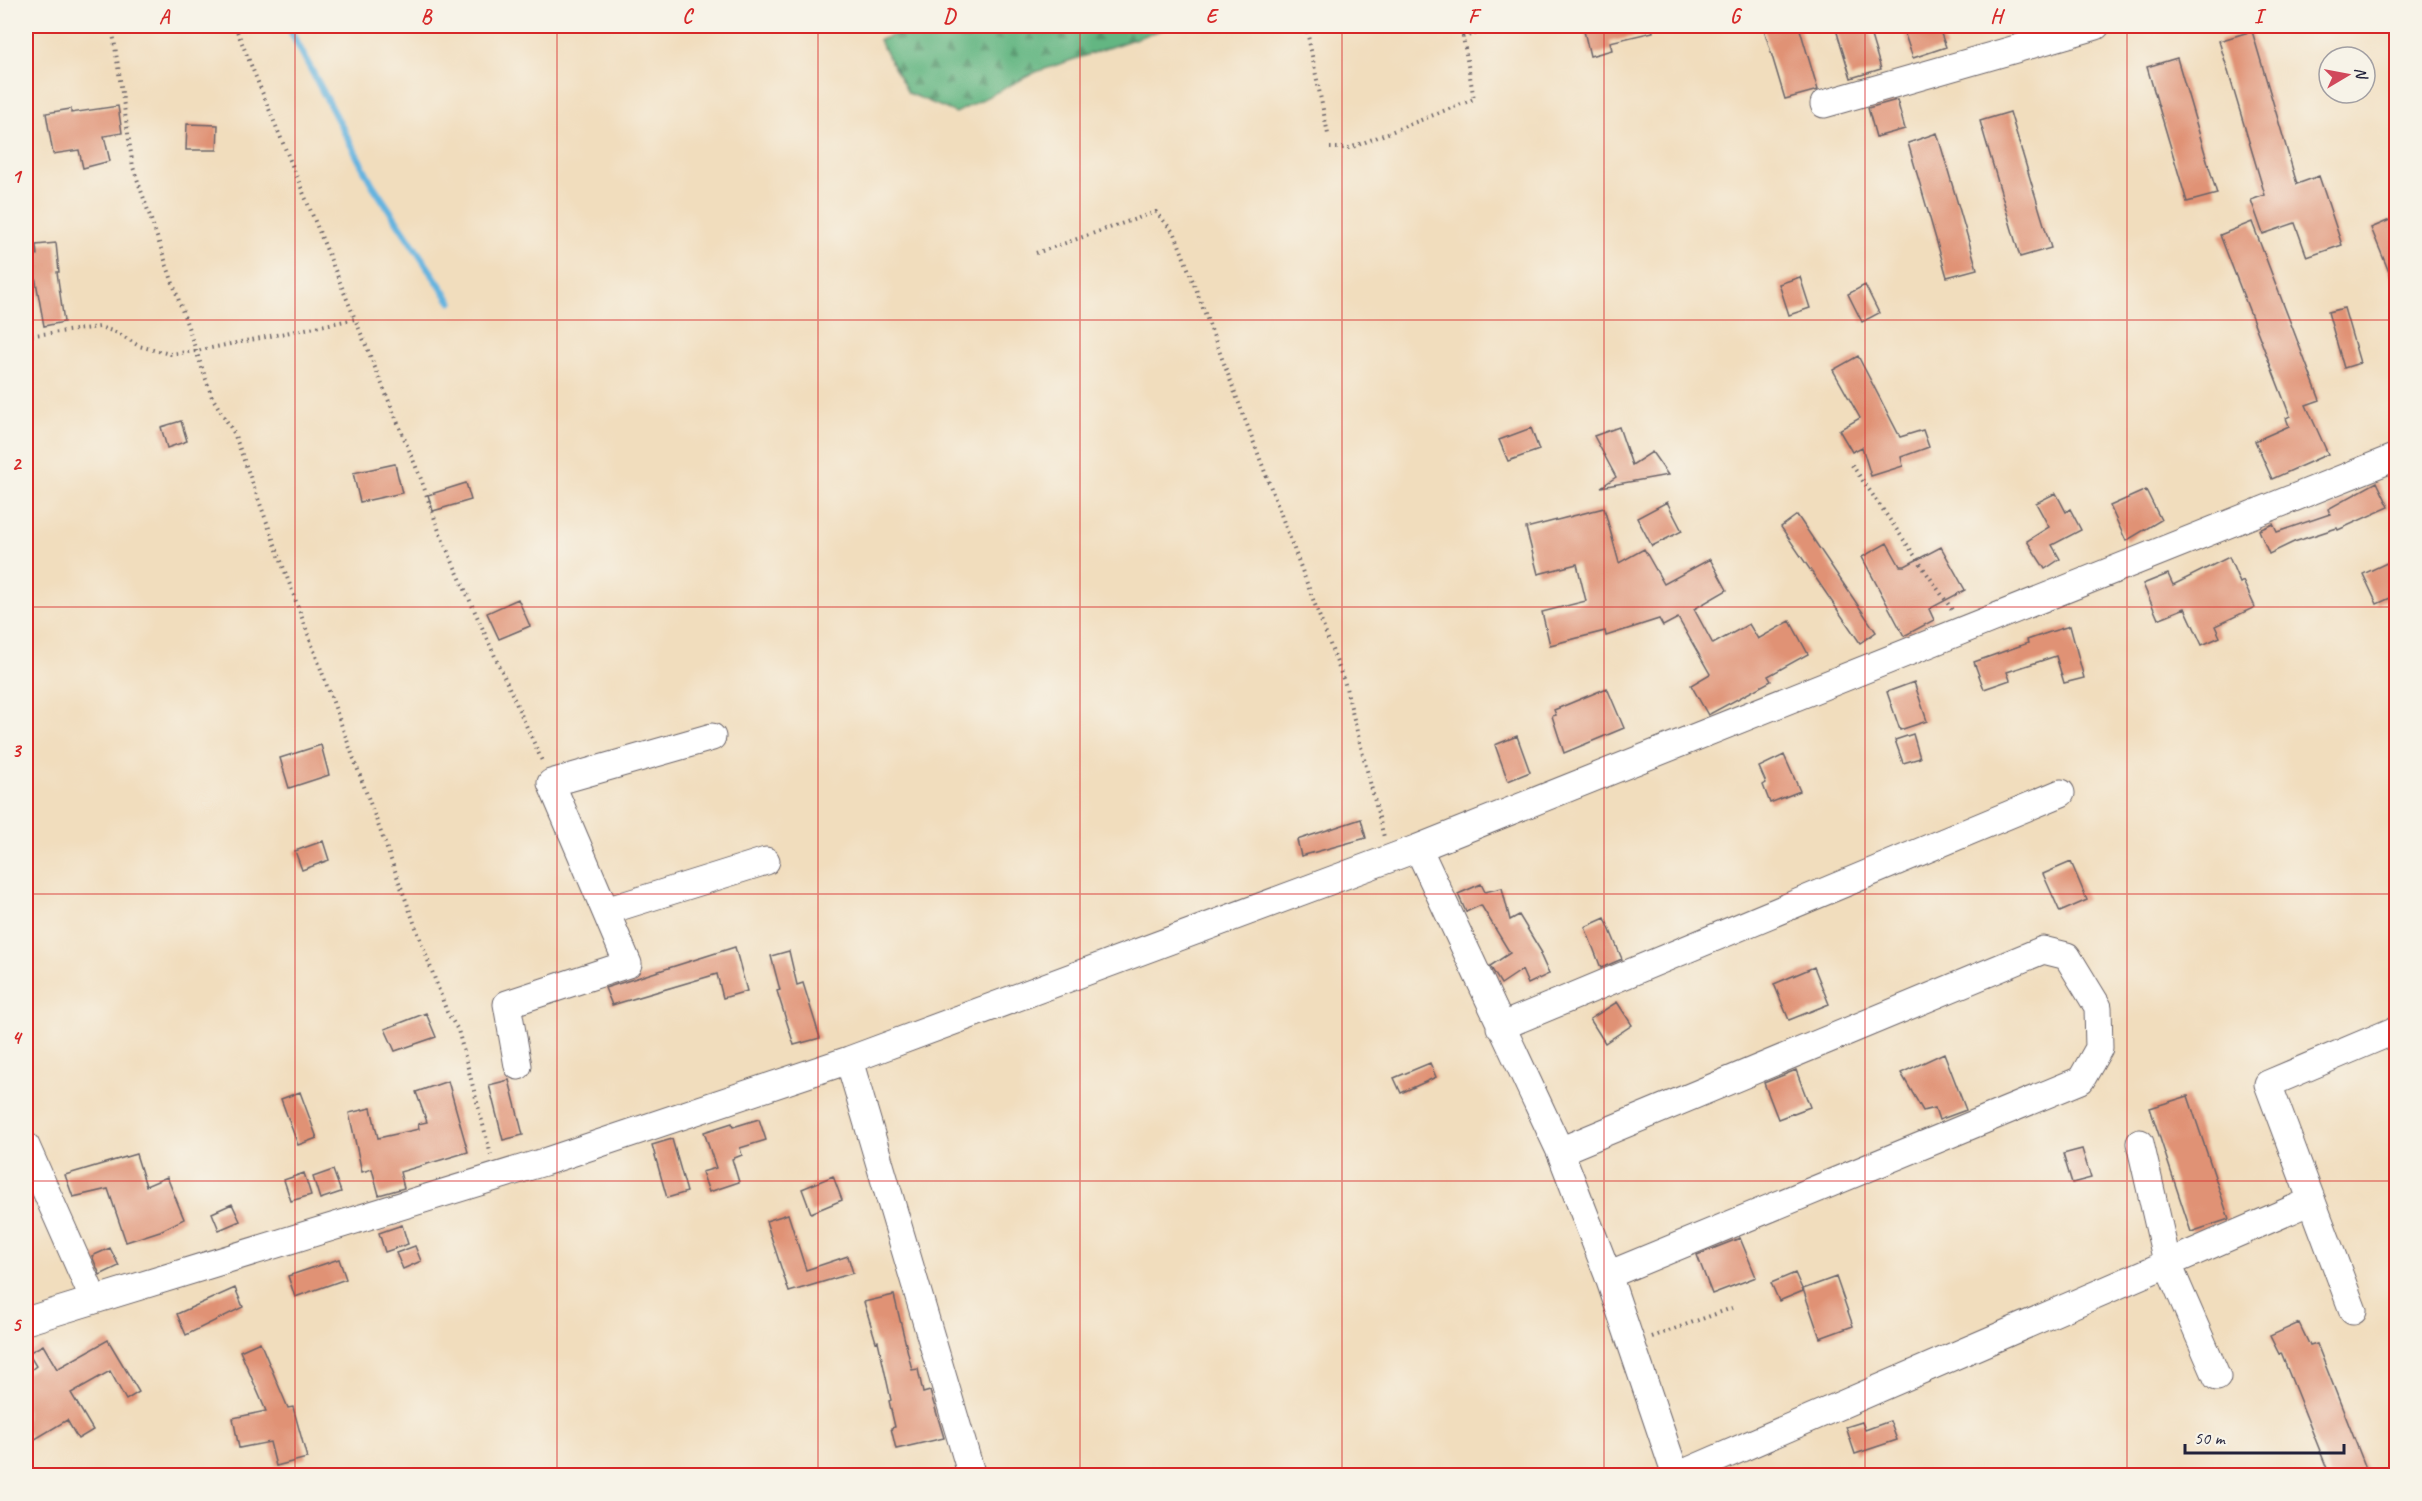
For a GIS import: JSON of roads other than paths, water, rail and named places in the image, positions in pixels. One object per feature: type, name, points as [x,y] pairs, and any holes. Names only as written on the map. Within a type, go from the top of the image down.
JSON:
[{"type":"street","points":[[1824,104],[2096,26]]},
{"type":"street","points":[[26,1321],[496,1176],[849,1060],[1418,848],[2397,457]]},
{"type":"street","points":[[518,1066],[507,1004],[628,964],[551,783],[712,737]]},
{"type":"street","points":[[1500,1027],[2061,793]]},
{"type":"street","points":[[1418,848],[1560,1151],[1608,1275],[1676,1476],[2312,1201]]},
{"type":"street","points":[[606,911],[766,861]]},
{"type":"street","points":[[1560,1151],[2043,950],[2067,956],[2098,1007],[2099,1048],[2081,1080],[1608,1275]]},
{"type":"street","points":[[2353,1311],[2268,1084],[2397,1030]]},
{"type":"street","points":[[849,1060],[972,1476]]},
{"type":"street","points":[[2140,1143],[2167,1262],[2217,1377]]},
{"type":"street","points":[[26,1146],[94,1300]]},
{"type":"waterway","points":[[288,26],[372,184],[451,302]]}]
